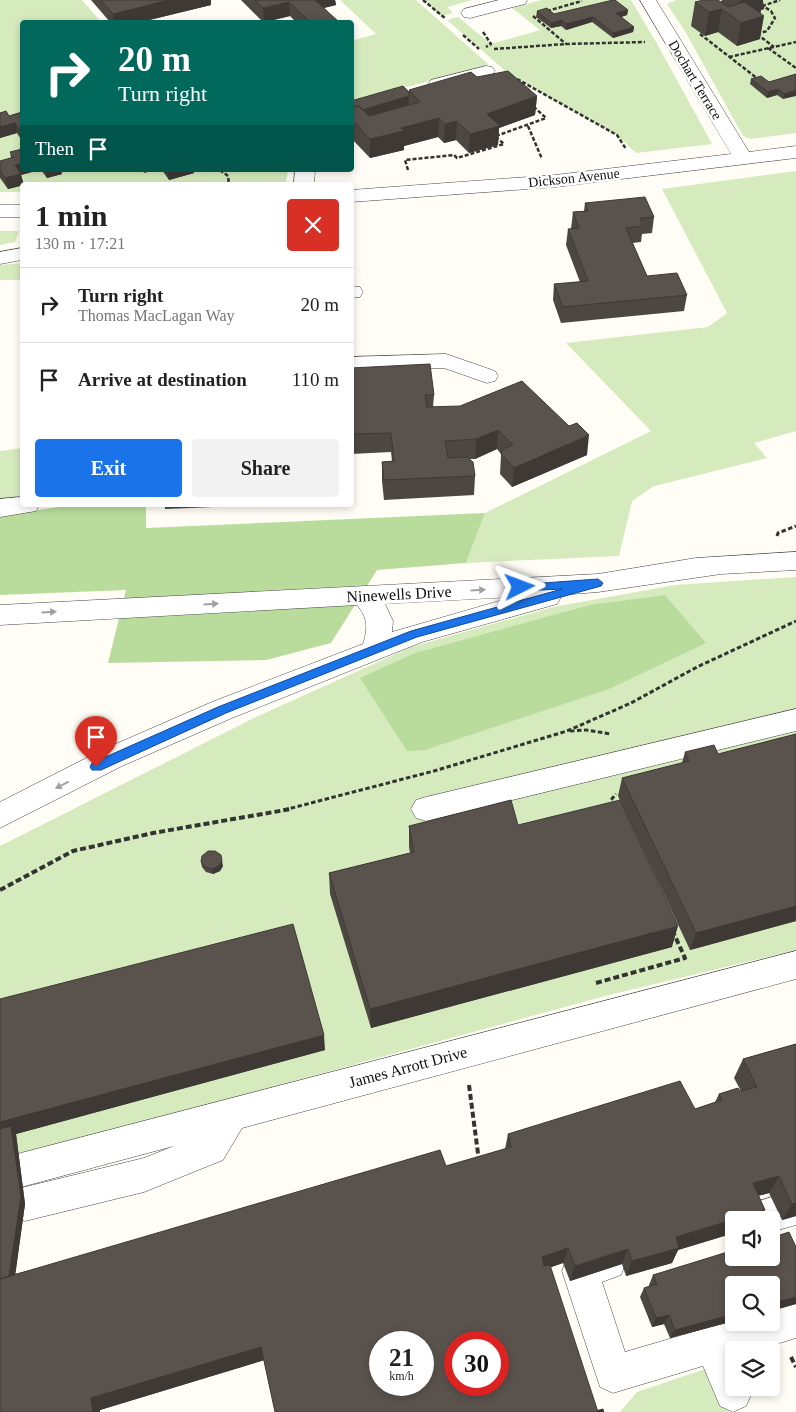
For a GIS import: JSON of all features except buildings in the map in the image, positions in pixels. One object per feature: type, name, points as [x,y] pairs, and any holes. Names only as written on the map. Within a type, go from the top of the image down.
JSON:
[{"type":"street","points":[[470,14],[520,0]]},
{"type":"street","name":"Dochart Terrace","points":[[648,0],[744,158]]},
{"type":"street","points":[[418,89],[486,71]]},
{"type":"street","name":"Dickson Avenue","points":[[354,196],[555,181],[796,152]]},
{"type":"street","points":[[0,211],[20,211]]},
{"type":"street","points":[[0,258],[20,254]]},
{"type":"street","points":[[354,364],[446,361],[487,376]]},
{"type":"street","points":[[0,508],[20,506]]},
{"type":"street","name":"Ninewells Drive","points":[[0,615],[598,583],[648,574],[750,561],[796,561]]},
{"type":"street","points":[[0,816],[112,758],[222,710],[415,634],[598,583]]},
{"type":"street","points":[[364,596],[376,609],[381,630],[374,650]]},
{"type":"street","points":[[426,809],[796,720]]},
{"type":"street","name":"James Arrott Drive","points":[[20,1170],[796,965]]},
{"type":"street","points":[[10,1209],[144,1175],[212,1148],[232,1113]]},
{"type":"street","points":[[780,1212],[796,1207]]},
{"type":"street","points":[[636,1254],[580,1271],[613,1374],[796,1320]]},
{"type":"street","points":[[713,1344],[725,1373]]},
{"type":"path","points":[[423,0],[447,20]]},
{"type":"path","points":[[762,6],[780,0]]},
{"type":"path","points":[[566,44],[532,16],[581,1],[587,6]]},
{"type":"path","points":[[757,34],[767,31],[775,18],[771,11],[758,3]]},
{"type":"path","points":[[751,30],[774,47]]},
{"type":"path","points":[[460,32],[481,50],[670,38],[698,33],[758,80]]},
{"type":"path","points":[[729,57],[796,42]]},
{"type":"path","points":[[768,48],[796,68]]},
{"type":"path","points":[[510,75],[618,135],[626,150]]},
{"type":"path","points":[[491,138],[546,118],[532,106]]},
{"type":"path","points":[[528,126],[544,164]]},
{"type":"path","points":[[407,167],[405,160],[454,155],[457,158],[504,144],[495,136]]},
{"type":"path","points":[[223,172],[228,176],[229,182]]},
{"type":"path","points":[[0,890],[73,852],[154,833],[292,809],[567,731],[631,703],[697,667],[796,621]]},
{"type":"path","points":[[567,731],[586,730],[613,734]]},
{"type":"path","points":[[616,808],[611,800],[642,757]]},
{"type":"path","points":[[589,985],[685,958],[673,931]]},
{"type":"path","points":[[464,1052],[479,1164]]},
{"type":"green space","points":[[0,0],[82,0],[99,20],[20,20],[20,172],[288,172],[286,182],[20,182],[20,192],[0,192]]},
{"type":"green space","points":[[340,0],[416,0],[489,65],[354,101],[354,40],[376,34]]},
{"type":"green space","points":[[423,0],[472,0],[447,7],[453,13],[441,16]]},
{"type":"green space","points":[[541,0],[631,0],[712,144],[636,153],[617,135],[510,75],[447,20],[458,17],[491,44],[540,30],[512,8]]},
{"type":"green space","points":[[676,0],[796,0],[796,133],[750,139],[743,136],[686,33],[667,4]]},
{"type":"green space","points":[[796,171],[796,431],[754,443],[767,458],[654,486],[632,501],[619,556],[466,563],[485,513],[651,431],[566,343],[708,327],[727,313],[662,189]]},
{"type":"green space","points":[[0,231],[19,231],[15,242],[0,245]]},
{"type":"green space","points":[[20,263],[20,280],[0,280],[0,265]]},
{"type":"green space","points":[[20,448],[20,496],[0,499],[0,451]]},
{"type":"green space","points":[[59,507],[146,507],[146,528],[485,513],[466,563],[377,570],[331,643],[266,660],[108,663],[126,590],[0,595],[0,515]]},
{"type":"green space","points":[[796,577],[796,950],[609,995],[0,1161],[0,846],[256,717],[411,647],[553,607],[675,585]]},
{"type":"green space","points":[[665,595],[706,643],[609,689],[425,750],[407,751],[360,678],[415,653],[590,605]]},
{"type":"green space","points":[[714,1366],[732,1410],[727,1412],[620,1412],[637,1392]]},
{"type":"route","points":[[96,767],[112,758],[222,710],[415,634],[598,583],[520,587]]}]
